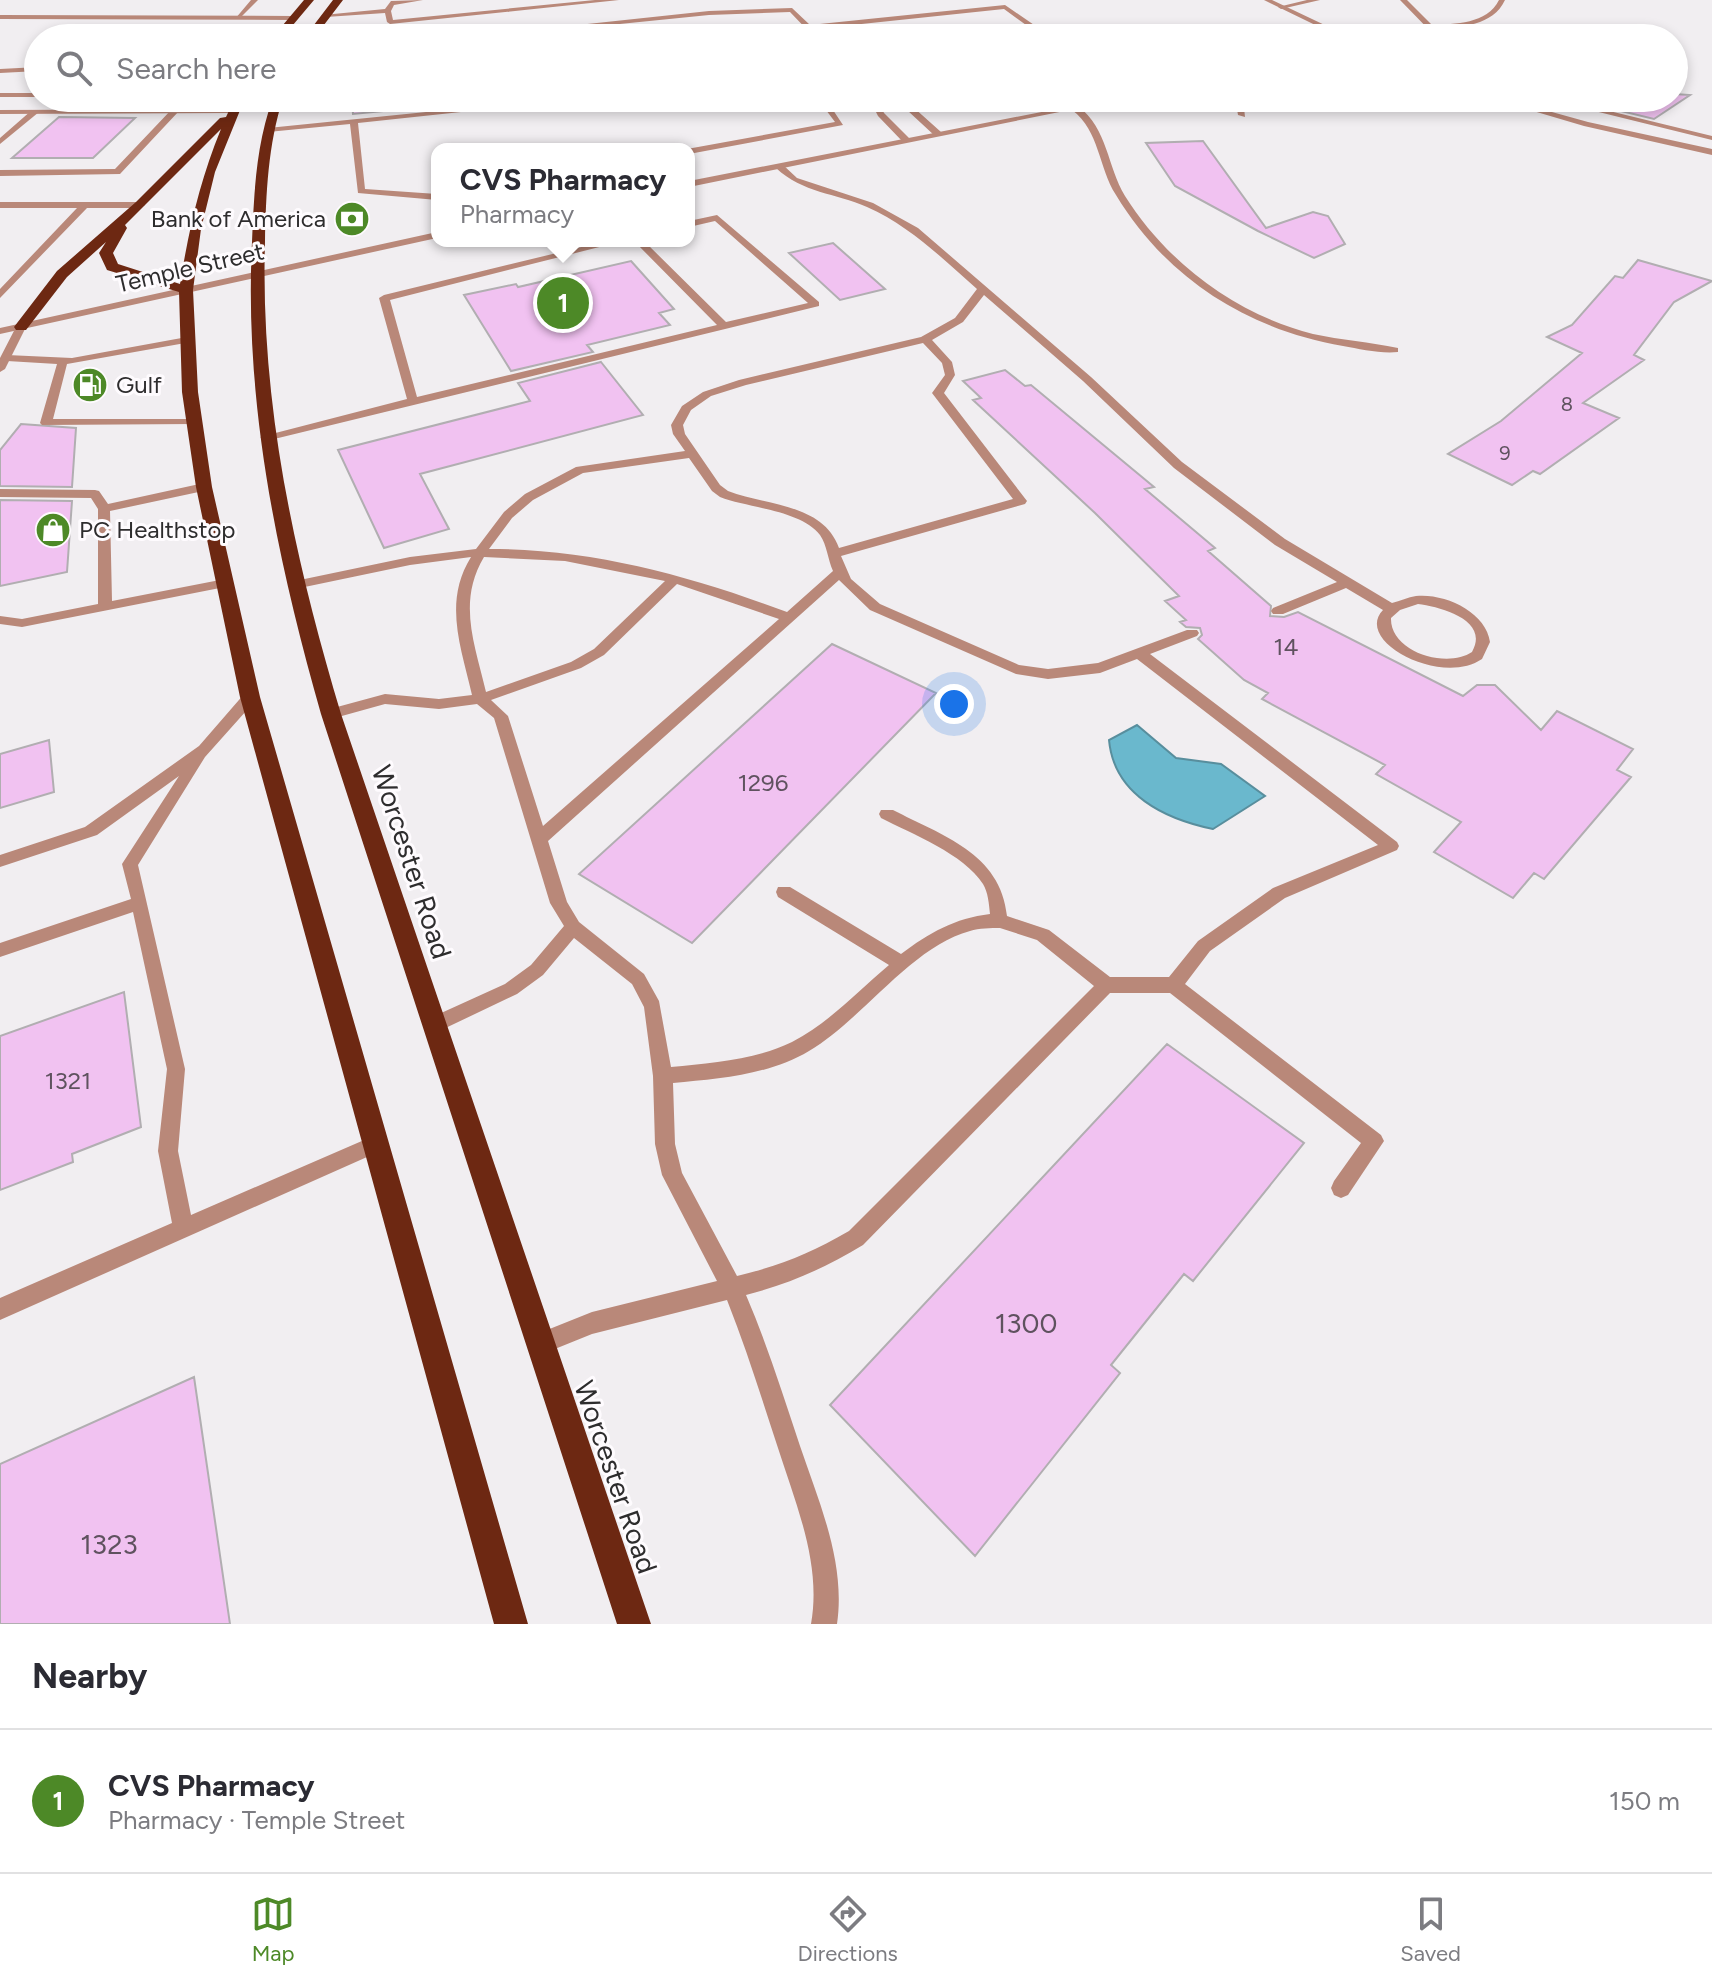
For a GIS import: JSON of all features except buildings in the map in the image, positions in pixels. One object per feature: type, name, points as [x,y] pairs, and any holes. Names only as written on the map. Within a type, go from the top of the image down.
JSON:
[{"type":"highway","points":[[288,24],[309,0]]},
{"type":"highway","points":[[319,24],[338,0]]},
{"type":"highway","points":[[186,290],[126,274],[112,267],[106,253],[110,242],[140,205],[228,112]]},
{"type":"highway","points":[[233,112],[216,152],[202,198],[186,290],[194,421],[204,487],[250,697],[511,1624]]},
{"type":"highway","name":"Worcester Road","points":[[274,112],[268,130],[255,274],[257,350],[278,513],[295,585],[331,714],[634,1624]]},
{"type":"highway","points":[[21,327],[62,274],[140,205]]},
{"type":"street","points":[[237,18],[255,0]]},
{"type":"street","points":[[420,0],[391,3],[388,11],[390,22],[616,0]]},
{"type":"street","points":[[1267,0],[1318,24]]},
{"type":"street","points":[[1281,7],[1317,0]]},
{"type":"street","points":[[1403,0],[1428,24]]},
{"type":"street","points":[[1450,24],[1482,19],[1498,9],[1502,0]]},
{"type":"street","points":[[838,24],[1005,7],[1029,24]]},
{"type":"street","points":[[600,24],[709,13],[792,10],[805,24]]},
{"type":"street","points":[[326,15],[388,11]]},
{"type":"street","points":[[0,17],[293,18]]},
{"type":"street","points":[[0,71],[24,70]]},
{"type":"street","points":[[0,95],[24,95]]},
{"type":"street","points":[[0,112],[35,112]]},
{"type":"street","points":[[0,142],[35,112]]},
{"type":"street","points":[[0,173],[117,172],[174,112]]},
{"type":"street","points":[[268,130],[446,112]]},
{"type":"street","points":[[695,150],[840,123],[832,112]]},
{"type":"street","points":[[880,112],[906,140]]},
{"type":"street","points":[[914,112],[938,134]]},
{"type":"street","points":[[695,183],[1054,112]]},
{"type":"street","points":[[1082,112],[1097,129],[1107,168],[1124,203],[1153,239],[1189,273],[1239,308],[1283,328],[1334,341],[1394,350]]},
{"type":"street","points":[[1544,112],[1712,152]]},
{"type":"street","points":[[1604,112],[1712,138]]},
{"type":"street","points":[[354,121],[361,191],[431,197]]},
{"type":"street","points":[[779,166],[794,180],[870,205],[901,221],[1087,379],[1178,465],[1280,542],[1390,608],[1418,600],[1451,607],[1478,624],[1485,646],[1480,655],[1470,661],[1456,664],[1423,660],[1394,645],[1386,635],[1382,625],[1384,615],[1390,608]]},
{"type":"street","points":[[0,205],[140,205]]},
{"type":"street","points":[[0,295],[85,205]]},
{"type":"street","points":[[266,437],[815,304],[717,218],[695,223]]},
{"type":"street","name":"Temple Street","points":[[0,331],[431,236]]},
{"type":"street","points":[[413,401],[384,298],[593,247]]},
{"type":"street","points":[[645,247],[725,327]]},
{"type":"street","points":[[982,290],[959,320],[925,339],[743,382],[707,394],[686,408],[677,425],[691,454],[724,494],[818,526],[836,553],[840,572],[856,592],[887,614],[1016,669],[1048,674],[1076,673],[1140,654],[1192,633]]},
{"type":"street","points":[[0,369],[21,327]]},
{"type":"street","points":[[836,553],[1021,501],[938,393],[950,375],[947,362],[925,339]]},
{"type":"street","points":[[7,358],[63,360],[187,340]]},
{"type":"street","points":[[63,360],[46,423],[194,421]]},
{"type":"street","points":[[691,454],[612,463],[580,470],[554,482],[508,515],[479,554],[468,573],[461,614],[480,699],[501,716],[559,903],[573,927],[638,979],[653,1006],[663,1076],[665,1144],[672,1175],[733,1290],[755,1342],[819,1539],[828,1600],[824,1624]]},
{"type":"street","points":[[104,509],[204,487]]},
{"type":"street","points":[[0,493],[95,494],[104,509],[105,607]]},
{"type":"street","points":[[295,585],[428,558],[479,554],[560,556],[601,561],[675,579],[788,617]]},
{"type":"street","points":[[540,838],[840,572]]},
{"type":"street","points":[[331,714],[385,699],[439,704],[480,699],[576,665],[599,652],[675,579]]},
{"type":"street","points":[[1278,611],[1348,582]]},
{"type":"street","points":[[0,620],[22,623],[225,583]]},
{"type":"street","points":[[1140,654],[1391,846],[1279,893],[1204,946],[1174,985]]},
{"type":"street","points":[[183,1229],[168,1151],[176,1069],[130,864],[204,750],[250,697]]},
{"type":"street","points":[[0,861],[91,831],[204,750]]},
{"type":"street","points":[[887,814],[974,864],[989,879],[998,898],[999,921]]},
{"type":"street","points":[[784,892],[901,963]]},
{"type":"street","points":[[0,950],[140,903]]},
{"type":"street","points":[[663,1076],[757,1063],[801,1047],[842,1019],[901,963],[934,939],[965,924],[999,921],[1032,929],[1106,985],[1174,985],[1374,1141],[1341,1188]]},
{"type":"street","points":[[435,1025],[520,982],[537,970],[573,927]]},
{"type":"street","points":[[540,1344],[592,1323],[785,1275],[823,1258],[856,1238],[1106,985]]},
{"type":"street","points":[[0,1309],[378,1143]]},
{"type":"water","points":[[1137,725],[1176,758],[1221,764],[1265,796],[1213,829],[1160,811],[1131,790],[1113,759],[1109,740]]},
{"type":"place","name":"Bank of America","points":[[352,219]]},
{"type":"place","name":"CVS Pharmacy","points":[[563,303]]},
{"type":"place","name":"Gulf","points":[[90,385]]},
{"type":"place","name":"PC Healthstop","points":[[53,530]]}]
